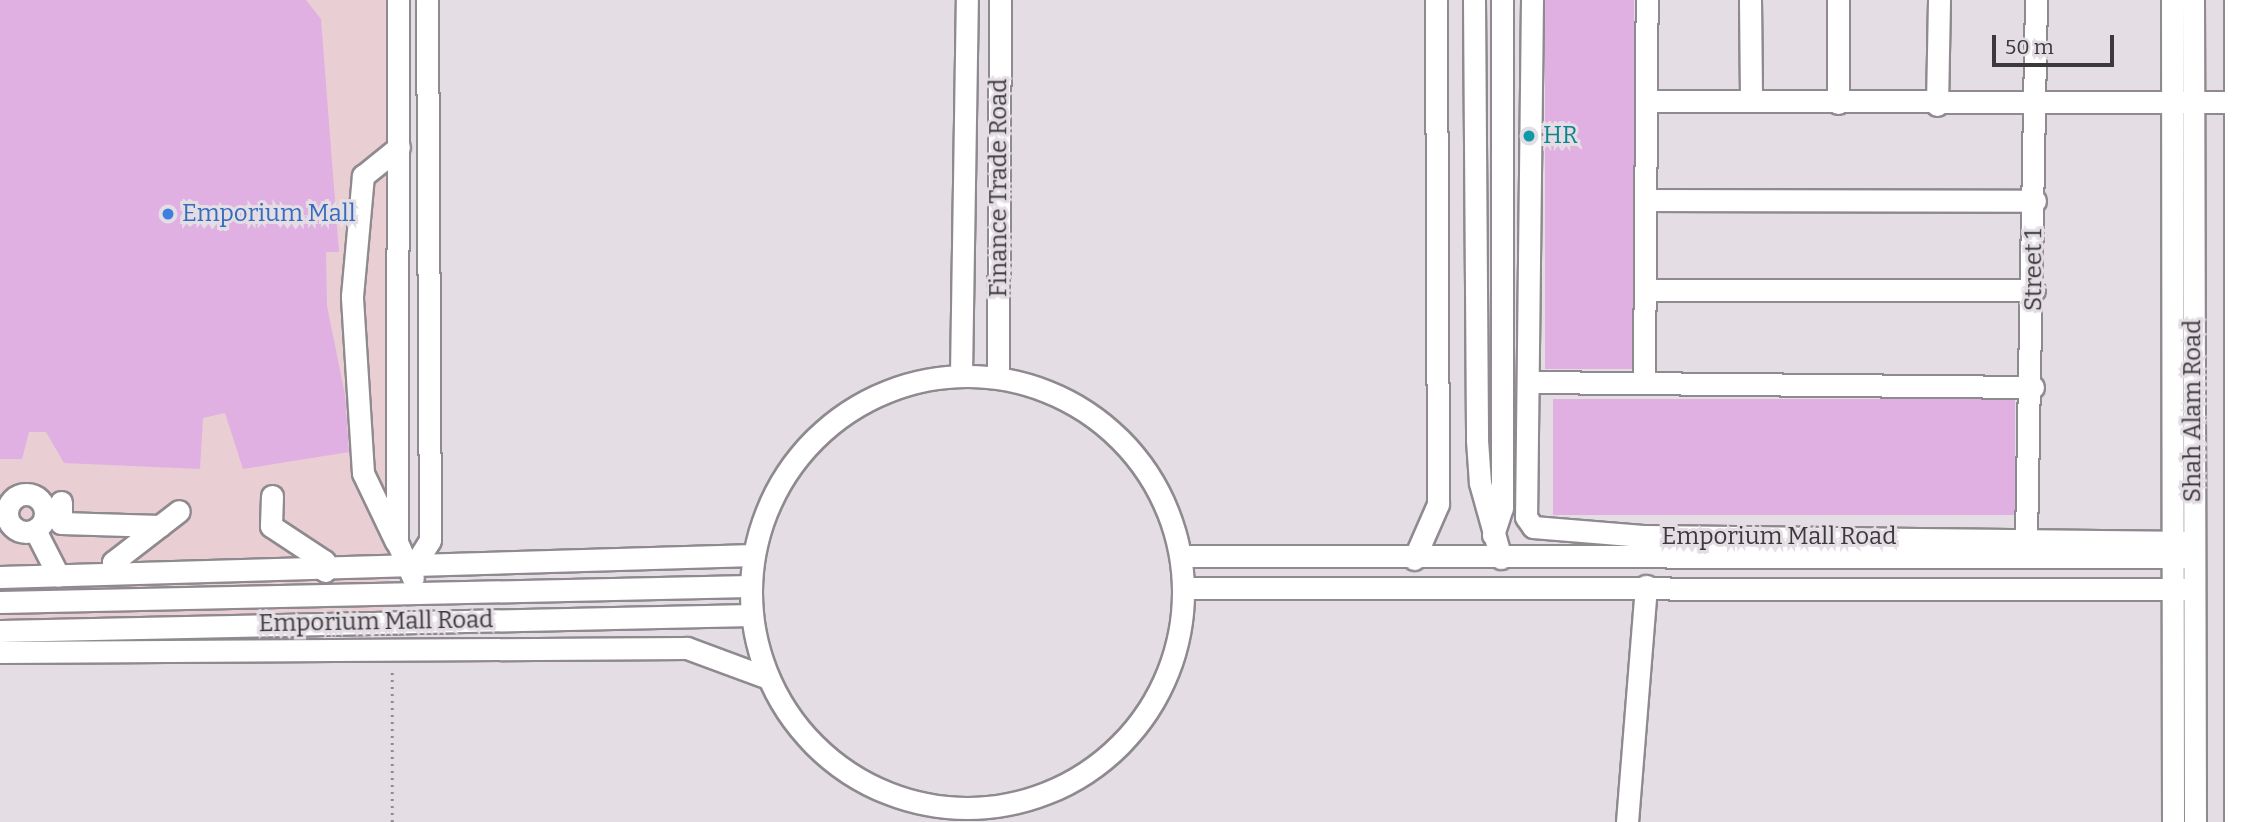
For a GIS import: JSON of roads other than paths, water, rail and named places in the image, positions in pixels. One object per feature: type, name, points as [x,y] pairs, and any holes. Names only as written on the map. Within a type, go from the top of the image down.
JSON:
[{"type":"street","points":[[397,542],[398,0]]},
{"type":"street","points":[[412,569],[429,540],[427,0]]},
{"type":"street","points":[[961,374],[967,0]]},
{"type":"street","name":"Finance Trade Road","points":[[998,376],[1000,0]]},
{"type":"street","points":[[1414,559],[1438,504],[1436,0]]},
{"type":"street","points":[[1474,0],[1477,440],[1492,537],[1501,558]]},
{"type":"street","points":[[1492,537],[1502,508],[1502,0]]},
{"type":"street","points":[[1532,0],[1529,382],[2033,387]]},
{"type":"street","points":[[1644,383],[1647,0]]},
{"type":"street","points":[[1750,0],[1751,101]]},
{"type":"street","points":[[1838,0],[1838,103]]},
{"type":"street","points":[[1937,105],[1939,0]]},
{"type":"street","name":"Street 1","points":[[2026,539],[2033,387],[2036,0]]},
{"type":"street","points":[[2172,0],[2183,102]]},
{"type":"street","name":"Shah Alam Road","points":[[2193,0],[2183,102],[2183,590],[2195,822]]},
{"type":"street","name":"Shah Alam Road","points":[[2235,0],[2235,822]]},
{"type":"street","points":[[1647,101],[1937,105],[2236,102]]},
{"type":"street","points":[[399,147],[363,176],[352,296],[363,473],[412,569],[414,592]]},
{"type":"street","points":[[1647,200],[2035,201]]},
{"type":"street","points":[[1646,290],[2034,290]]},
{"type":"street","points":[[961,374],[998,376],[1074,404],[1137,456],[1166,503],[1181,556],[1184,588],[1178,643],[1161,685],[1125,741],[1081,776],[1031,800],[975,816],[941,815],[887,794],[837,766],[797,727],[768,678],[752,615],[750,586],[754,555],[768,507],[792,464],[826,427],[901,386],[961,374]]},
{"type":"street","name":"Emporium Mall Road","points":[[1529,382],[1526,517],[1533,527],[1643,536],[2026,539],[2183,549]]},
{"type":"street","points":[[30,495],[45,514],[34,530],[6,525],[12,500],[30,495]]},
{"type":"street","points":[[272,496],[271,526],[324,562],[325,571]]},
{"type":"street","points":[[61,502],[61,523],[150,525]]},
{"type":"street","points":[[105,573],[98,560],[150,525],[179,511]]},
{"type":"street","points":[[34,530],[58,575]]},
{"type":"street","points":[[1181,556],[1414,559],[2183,549]]},
{"type":"street","points":[[0,577],[412,569],[754,555]]},
{"type":"street","points":[[0,602],[750,586]]},
{"type":"street","points":[[1184,588],[1646,586],[2183,590],[2173,822]]},
{"type":"street","points":[[1627,822],[1646,586]]},
{"type":"street","name":"Emporium Mall Road","points":[[0,631],[752,615]]},
{"type":"street","points":[[0,652],[392,652],[687,648],[768,678]]},
{"type":"place","name":"HR","points":[[1529,136]]},
{"type":"place","name":"Emporium Mall","points":[[168,214]]}]
